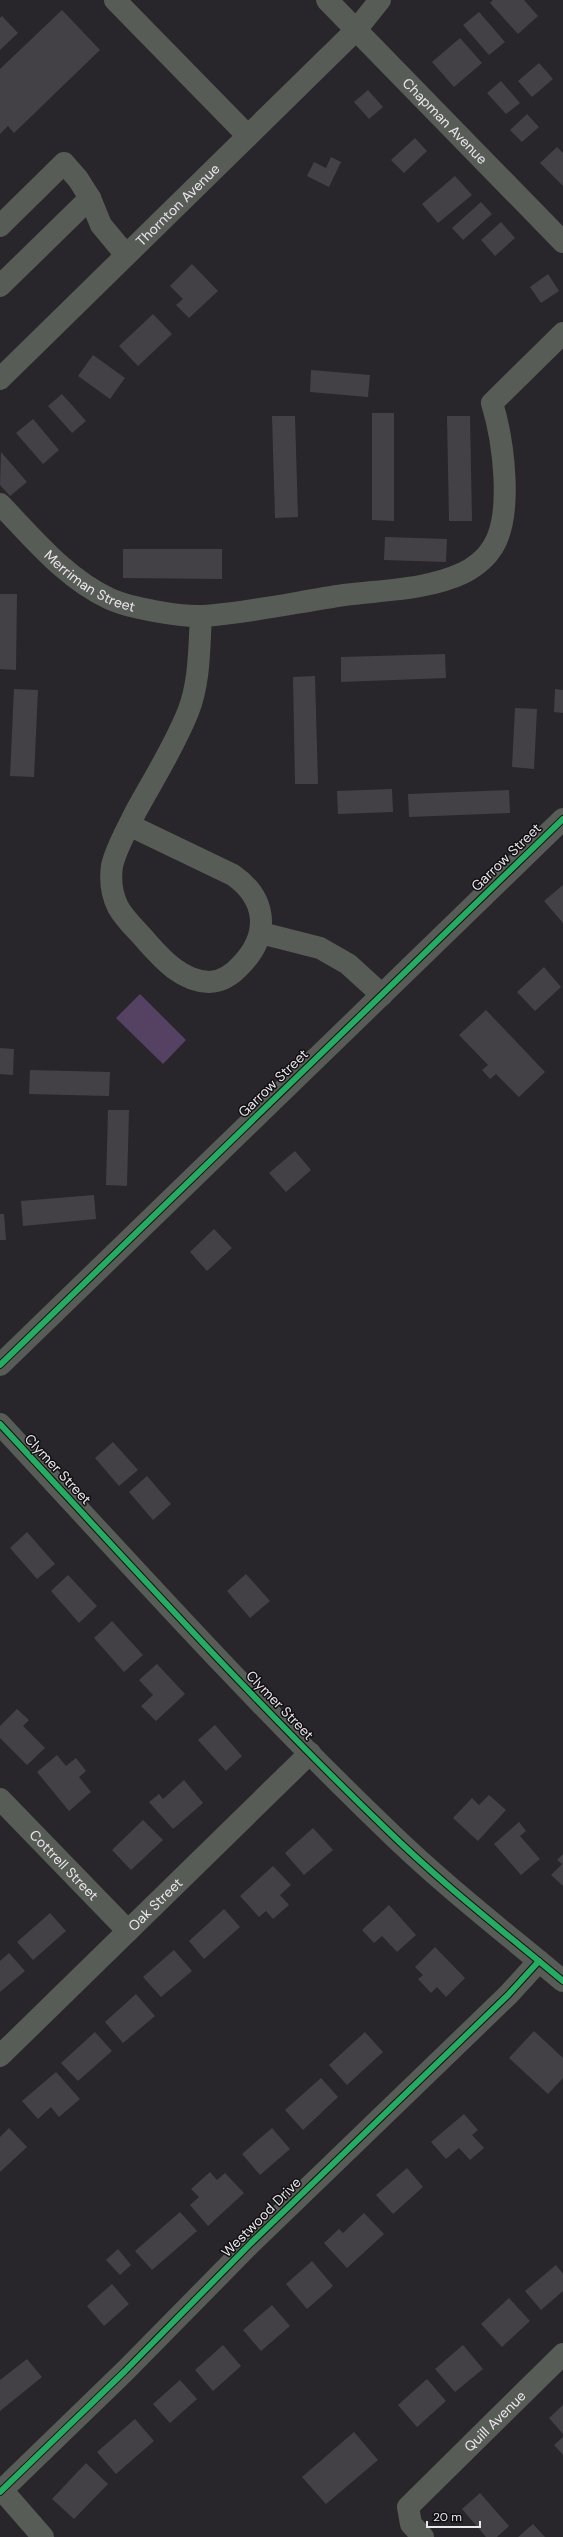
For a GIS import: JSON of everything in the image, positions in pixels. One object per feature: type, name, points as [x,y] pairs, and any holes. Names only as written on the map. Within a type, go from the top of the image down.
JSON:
[{"type":"street","points":[[116,0],[248,136]]},
{"type":"street","name":"Chapman Avenue","points":[[327,0],[563,242]]},
{"type":"street","name":"Thornton Avenue","points":[[0,379],[356,30],[380,0]]},
{"type":"street","points":[[1,222],[64,163],[78,179],[90,198],[101,225],[126,255]]},
{"type":"street","points":[[0,286],[90,198]]},
{"type":"street","name":"Merriman Street","points":[[0,504],[58,563],[85,584],[111,599],[143,609],[201,616],[424,585],[464,573],[490,552],[501,532],[505,514],[500,430],[492,403],[563,333]]},
{"type":"street","points":[[129,825],[232,875],[244,883],[254,897],[261,917],[261,933],[257,945],[235,972],[223,979],[209,982],[196,979],[170,967],[118,907],[111,883],[112,866],[129,825],[189,711],[197,673],[201,616]]},
{"type":"street","name":"Garrow Street","points":[[0,1365],[563,818]]},
{"type":"street","points":[[261,933],[320,948],[348,964],[382,994]]},
{"type":"street","name":"Clymer Street","points":[[0,1424],[221,1662],[310,1753],[424,1864],[563,1982]]},
{"type":"street","name":"Oak Street","points":[[0,2056],[310,1753]]},
{"type":"street","name":"Cottrell Street","points":[[0,1799],[128,1932]]},
{"type":"street","name":"Westwood Drive","points":[[1,2491],[125,2371],[251,2243],[508,1995],[539,1961]]},
{"type":"street","name":"Quill Avenue","points":[[424,2537],[411,2524],[408,2507],[426,2487],[563,2354]]},
{"type":"street","points":[[1,2491],[43,2537]]},
{"type":"shaded area","points":[[140,994],[186,1040],[163,1064],[116,1018]]},
{"type":"building","points":[[493,0],[524,0],[538,16],[518,34],[490,3]]},
{"type":"building","points":[[62,10],[100,50],[14,133],[8,126],[0,134],[0,69]]},
{"type":"building","points":[[479,12],[505,42],[489,55],[463,25]]},
{"type":"building","points":[[2,16],[18,33],[0,50],[0,18]]},
{"type":"building","points":[[460,38],[482,63],[454,87],[432,62]]},
{"type":"building","points":[[539,63],[553,79],[532,97],[518,81]]},
{"type":"building","points":[[501,81],[520,103],[506,114],[487,93]]},
{"type":"building","points":[[368,90],[383,107],[369,119],[354,102]]},
{"type":"building","points":[[527,114],[539,127],[522,142],[510,130]]},
{"type":"building","points":[[415,138],[427,151],[404,173],[391,160]]},
{"type":"building","points":[[557,147],[563,153],[563,186],[540,163]]},
{"type":"building","points":[[331,157],[341,162],[329,187],[307,176],[314,162],[326,168]]},
{"type":"building","points":[[455,176],[472,195],[438,223],[422,204]]},
{"type":"building","points":[[481,202],[492,214],[463,240],[452,228]]},
{"type":"building","points":[[501,222],[515,238],[495,256],[481,240]]},
{"type":"building","points":[[192,264],[218,291],[189,318],[176,305],[183,299],[170,286]]},
{"type":"building","points":[[548,274],[559,291],[541,303],[530,287]]},
{"type":"building","points":[[153,314],[172,334],[138,366],[119,346]]},
{"type":"building","points":[[93,355],[125,378],[110,399],[78,376]]},
{"type":"building","points":[[311,370],[370,375],[368,397],[310,392]]},
{"type":"building","points":[[62,394],[86,421],[72,433],[48,406]]},
{"type":"building","points":[[372,413],[394,413],[394,521],[372,520]]},
{"type":"building","points":[[272,416],[295,416],[298,517],[275,518]]},
{"type":"building","points":[[447,416],[470,416],[472,521],[449,521]]},
{"type":"building","points":[[33,419],[59,450],[43,464],[16,433]]},
{"type":"building","points":[[1,452],[27,482],[10,496],[0,485]]},
{"type":"building","points":[[385,537],[447,539],[446,562],[384,560]]},
{"type":"building","points":[[123,549],[222,549],[222,579],[123,578]]},
{"type":"building","points":[[0,594],[17,594],[16,670],[0,669]]},
{"type":"building","points":[[445,654],[446,678],[341,682],[341,657]]},
{"type":"building","points":[[315,676],[318,784],[295,784],[293,677]]},
{"type":"building","points":[[14,689],[38,690],[34,777],[10,776]]},
{"type":"building","points":[[555,689],[563,690],[563,713],[554,712]]},
{"type":"building","points":[[515,708],[537,709],[534,769],[512,767]]},
{"type":"building","points":[[392,789],[393,812],[338,814],[337,791]]},
{"type":"building","points":[[509,790],[510,813],[409,817],[408,794]]},
{"type":"building","points":[[563,885],[563,923],[544,901]]},
{"type":"building","points":[[544,967],[561,987],[535,1011],[517,992]]},
{"type":"building","points":[[486,1010],[545,1072],[519,1097],[496,1074],[490,1079],[482,1070],[488,1065],[459,1035]]},
{"type":"building","points":[[0,1048],[14,1049],[13,1075],[0,1074]]},
{"type":"building","points":[[30,1070],[110,1072],[109,1096],[29,1094]]},
{"type":"building","points":[[108,1110],[129,1110],[127,1186],[106,1185]]},
{"type":"building","points":[[295,1151],[311,1170],[286,1192],[269,1173]]},
{"type":"building","points":[[94,1195],[96,1219],[23,1226],[21,1201]]},
{"type":"building","points":[[0,1214],[4,1214],[6,1240],[0,1240]]},
{"type":"building","points":[[214,1229],[232,1248],[207,1271],[190,1252]]},
{"type":"building","points":[[113,1442],[138,1470],[119,1486],[95,1458]]},
{"type":"building","points":[[147,1476],[171,1504],[153,1520],[129,1492]]},
{"type":"building","points":[[27,1532],[55,1564],[37,1579],[10,1548]]},
{"type":"building","points":[[246,1574],[270,1601],[250,1618],[227,1591]]},
{"type":"building","points":[[68,1575],[97,1606],[79,1623],[51,1591]]},
{"type":"building","points":[[112,1621],[143,1655],[124,1672],[94,1638]]},
{"type":"building","points":[[157,1664],[185,1694],[156,1721],[141,1706],[153,1695],[139,1680]]},
{"type":"building","points":[[17,1709],[29,1720],[23,1726],[45,1748],[27,1765],[0,1738],[0,1726]]},
{"type":"building","points":[[215,1725],[242,1756],[226,1771],[198,1740]]},
{"type":"building","points":[[57,1755],[66,1766],[76,1758],[86,1771],[79,1777],[91,1792],[69,1811],[37,1772]]},
{"type":"building","points":[[184,1780],[203,1803],[173,1829],[149,1802],[159,1794],[163,1799]]},
{"type":"building","points":[[489,1795],[506,1810],[478,1841],[453,1818],[472,1798],[479,1805]]},
{"type":"building","points":[[143,1820],[163,1840],[131,1870],[112,1850]]},
{"type":"building","points":[[519,1822],[526,1831],[520,1836],[540,1859],[521,1875],[494,1844]]},
{"type":"building","points":[[313,1828],[333,1850],[304,1875],[285,1853]]},
{"type":"building","points":[[563,1854],[563,1886],[551,1875],[562,1864],[557,1860]]},
{"type":"building","points":[[273,1866],[291,1885],[280,1895],[289,1905],[273,1919],[266,1911],[259,1917],[240,1896]]},
{"type":"building","points":[[389,1905],[416,1935],[397,1952],[382,1936],[374,1943],[362,1930]]},
{"type":"building","points":[[224,1909],[240,1927],[204,1959],[189,1941]]},
{"type":"building","points":[[50,1913],[66,1931],[33,1960],[17,1942]]},
{"type":"building","points":[[435,1947],[465,1978],[446,1997],[437,1987],[431,1993],[418,1979],[423,1975],[415,1967]]},
{"type":"building","points":[[174,1950],[192,1971],[161,1997],[143,1977]]},
{"type":"building","points":[[9,1953],[25,1971],[0,1992],[0,1961]]},
{"type":"building","points":[[136,1994],[155,2016],[123,2043],[105,2022]]},
{"type":"building","points":[[534,2031],[563,2058],[563,2078],[548,2094],[509,2058]]},
{"type":"building","points":[[95,2032],[112,2051],[78,2081],[61,2063]]},
{"type":"building","points":[[365,2032],[383,2052],[347,2085],[329,2065]]},
{"type":"building","points":[[56,2072],[80,2099],[59,2117],[51,2107],[38,2119],[22,2101]]},
{"type":"building","points":[[321,2078],[338,2097],[303,2130],[285,2110]]},
{"type":"building","points":[[464,2114],[478,2130],[472,2135],[484,2148],[470,2160],[459,2148],[446,2159],[431,2142]]},
{"type":"building","points":[[9,2128],[27,2147],[0,2172],[0,2137]]},
{"type":"building","points":[[272,2128],[290,2149],[260,2175],[242,2154]]},
{"type":"building","points":[[407,2168],[423,2187],[393,2214],[376,2195]]},
{"type":"building","points":[[210,2172],[217,2180],[225,2173],[244,2193],[208,2226],[190,2205],[199,2197],[191,2189]]},
{"type":"building","points":[[180,2212],[197,2231],[152,2270],[135,2251]]},
{"type":"building","points":[[364,2213],[384,2234],[347,2268],[324,2243],[339,2229],[343,2233]]},
{"type":"building","points":[[118,2249],[131,2265],[120,2275],[106,2260]]},
{"type":"building","points":[[312,2261],[333,2286],[307,2309],[286,2284]]},
{"type":"building","points":[[556,2265],[563,2274],[563,2291],[541,2310],[525,2291]]},
{"type":"building","points":[[112,2284],[129,2304],[104,2326],[87,2306]]},
{"type":"building","points":[[509,2298],[530,2321],[502,2347],[481,2324]]},
{"type":"building","points":[[272,2305],[290,2326],[261,2351],[243,2330]]},
{"type":"building","points":[[223,2345],[241,2366],[213,2391],[195,2370]]},
{"type":"building","points":[[463,2345],[483,2369],[455,2392],[435,2369]]},
{"type":"building","points":[[27,2359],[42,2377],[0,2411],[0,2380]]},
{"type":"building","points":[[427,2379],[446,2401],[417,2427],[398,2405]]},
{"type":"building","points":[[180,2380],[197,2399],[170,2423],[153,2404]]},
{"type":"building","points":[[563,2405],[563,2434],[549,2418]]},
{"type":"building","points":[[135,2419],[154,2441],[116,2474],[97,2452]]},
{"type":"building","points":[[354,2432],[378,2460],[326,2504],[302,2477]]},
{"type":"building","points":[[563,2437],[563,2455],[554,2445]]},
{"type":"building","points":[[86,2463],[108,2484],[74,2519],[52,2499]]},
{"type":"building","points":[[480,2493],[509,2526],[497,2537],[486,2537],[462,2509]]},
{"type":"building","points":[[533,2524],[545,2537],[518,2537]]},
{"type":"cycle path","points":[[0,1365],[563,819]]},
{"type":"cycle path","points":[[0,1424],[238,1680],[335,1779],[428,1868],[563,1981]]},
{"type":"cycle path","points":[[0,2492],[125,2371],[251,2243],[508,1995],[539,1961]]}]
